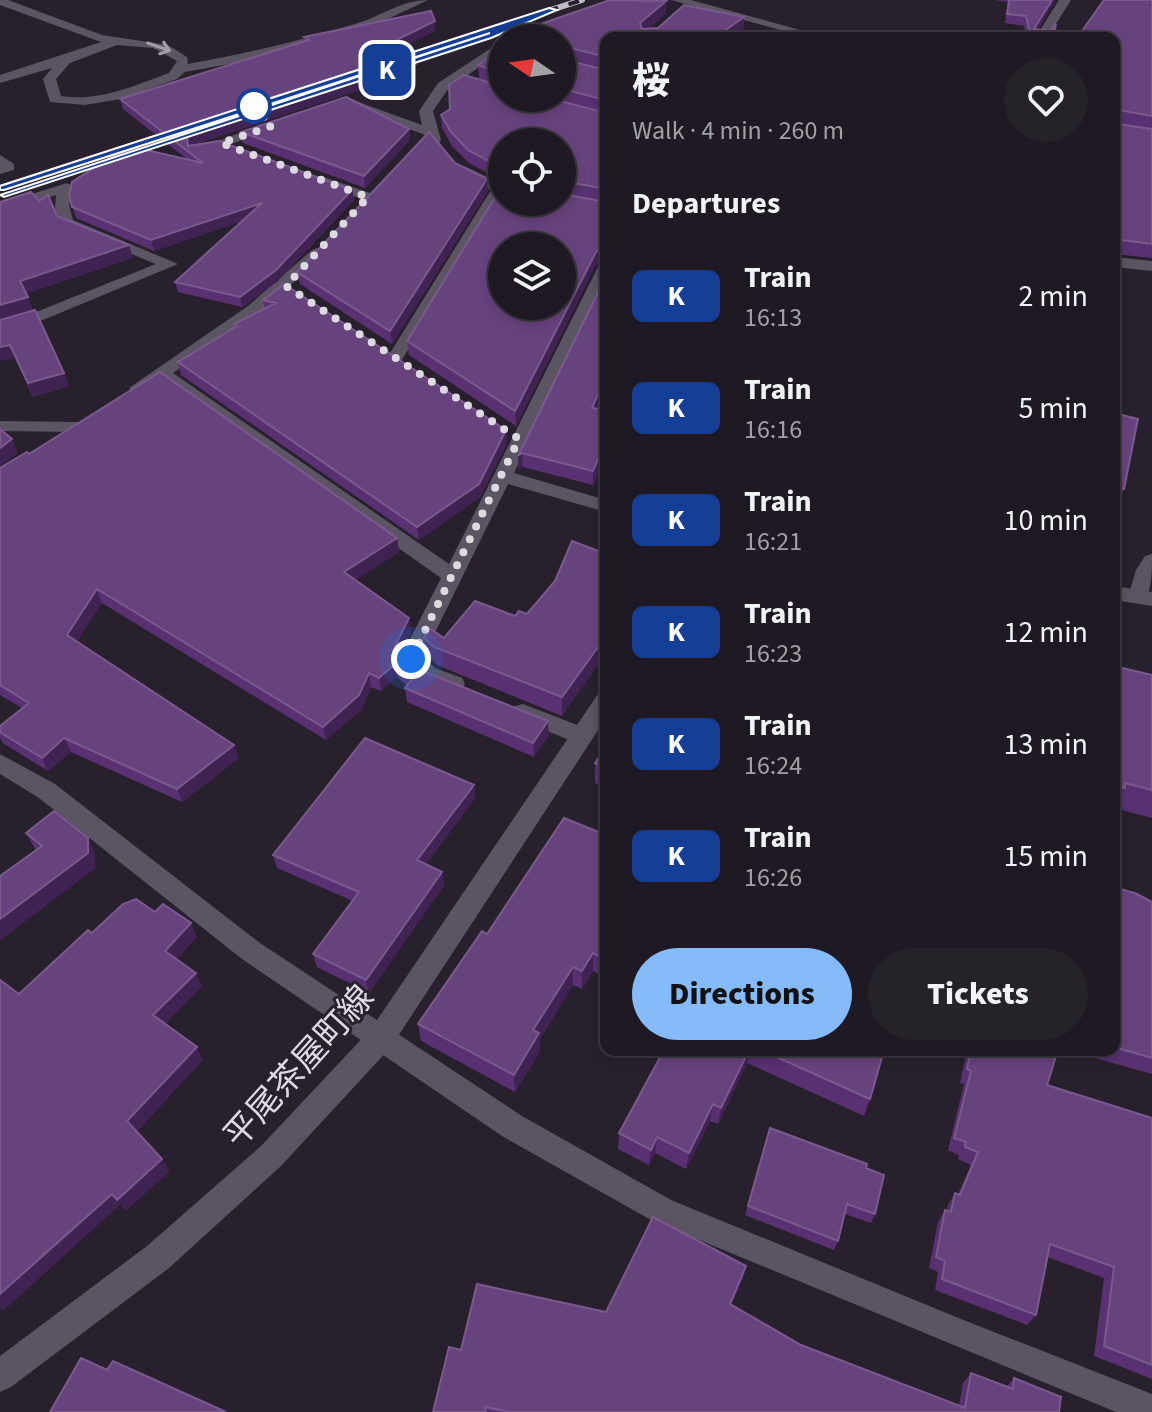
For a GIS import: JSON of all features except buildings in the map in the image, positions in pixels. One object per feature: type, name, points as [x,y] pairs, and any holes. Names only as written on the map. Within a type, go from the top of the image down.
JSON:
[{"type":"street","points":[[49,79],[55,99],[89,101],[173,76],[181,69],[235,59],[369,23],[422,0]]},
{"type":"street","points":[[1045,32],[1065,0]]},
{"type":"street","points":[[0,1],[83,32],[115,41],[143,41],[174,52],[183,60],[181,69]]},
{"type":"street","points":[[681,5],[797,32]]},
{"type":"street","points":[[49,79],[66,60],[83,32]]},
{"type":"street","points":[[0,80],[115,41]]},
{"type":"street","points":[[424,138],[426,111],[443,86],[488,56]]},
{"type":"street","points":[[0,80],[31,76],[49,79]]},
{"type":"street","points":[[454,77],[468,82]]},
{"type":"street","points":[[334,105],[348,101],[424,138],[488,184]]},
{"type":"street","points":[[197,151],[278,124]]},
{"type":"street","points":[[221,143],[251,154]]},
{"type":"street","points":[[0,159],[9,167],[0,170]]},
{"type":"street","points":[[310,175],[368,197]]},
{"type":"street","points":[[0,209],[67,187],[61,198],[61,210],[67,223],[170,264],[88,294],[37,317],[0,327]]},
{"type":"street","points":[[395,358],[488,209]]},
{"type":"street","points":[[126,396],[292,290],[327,242]]},
{"type":"street","points":[[1120,263],[1152,266]]},
{"type":"street","points":[[470,691],[427,674],[411,659],[503,476],[513,435],[600,278]]},
{"type":"street","points":[[162,373],[452,576]]},
{"type":"street","points":[[0,426],[83,423],[51,443]]},
{"type":"street","points":[[503,476],[600,504]]},
{"type":"street","points":[[1120,594],[1145,598],[1146,570],[1152,561]]},
{"type":"street","points":[[498,702],[582,736]]},
{"type":"street","name":"平尾茶屋町線","points":[[0,1376],[158,1257],[271,1156],[381,1038],[600,709]]},
{"type":"street","points":[[0,763],[47,791],[251,951],[512,1126],[661,1210],[961,1335],[1152,1410]]},
{"type":"railway","points":[[380,65],[582,0]]},
{"type":"railway","points":[[0,188],[179,130]]},
{"type":"train","name":"K","points":[[0,188],[552,10],[488,37],[0,195]]},
{"type":"route","points":[[254,106],[272,126],[221,143],[368,197],[286,286],[519,439],[411,659]]}]
